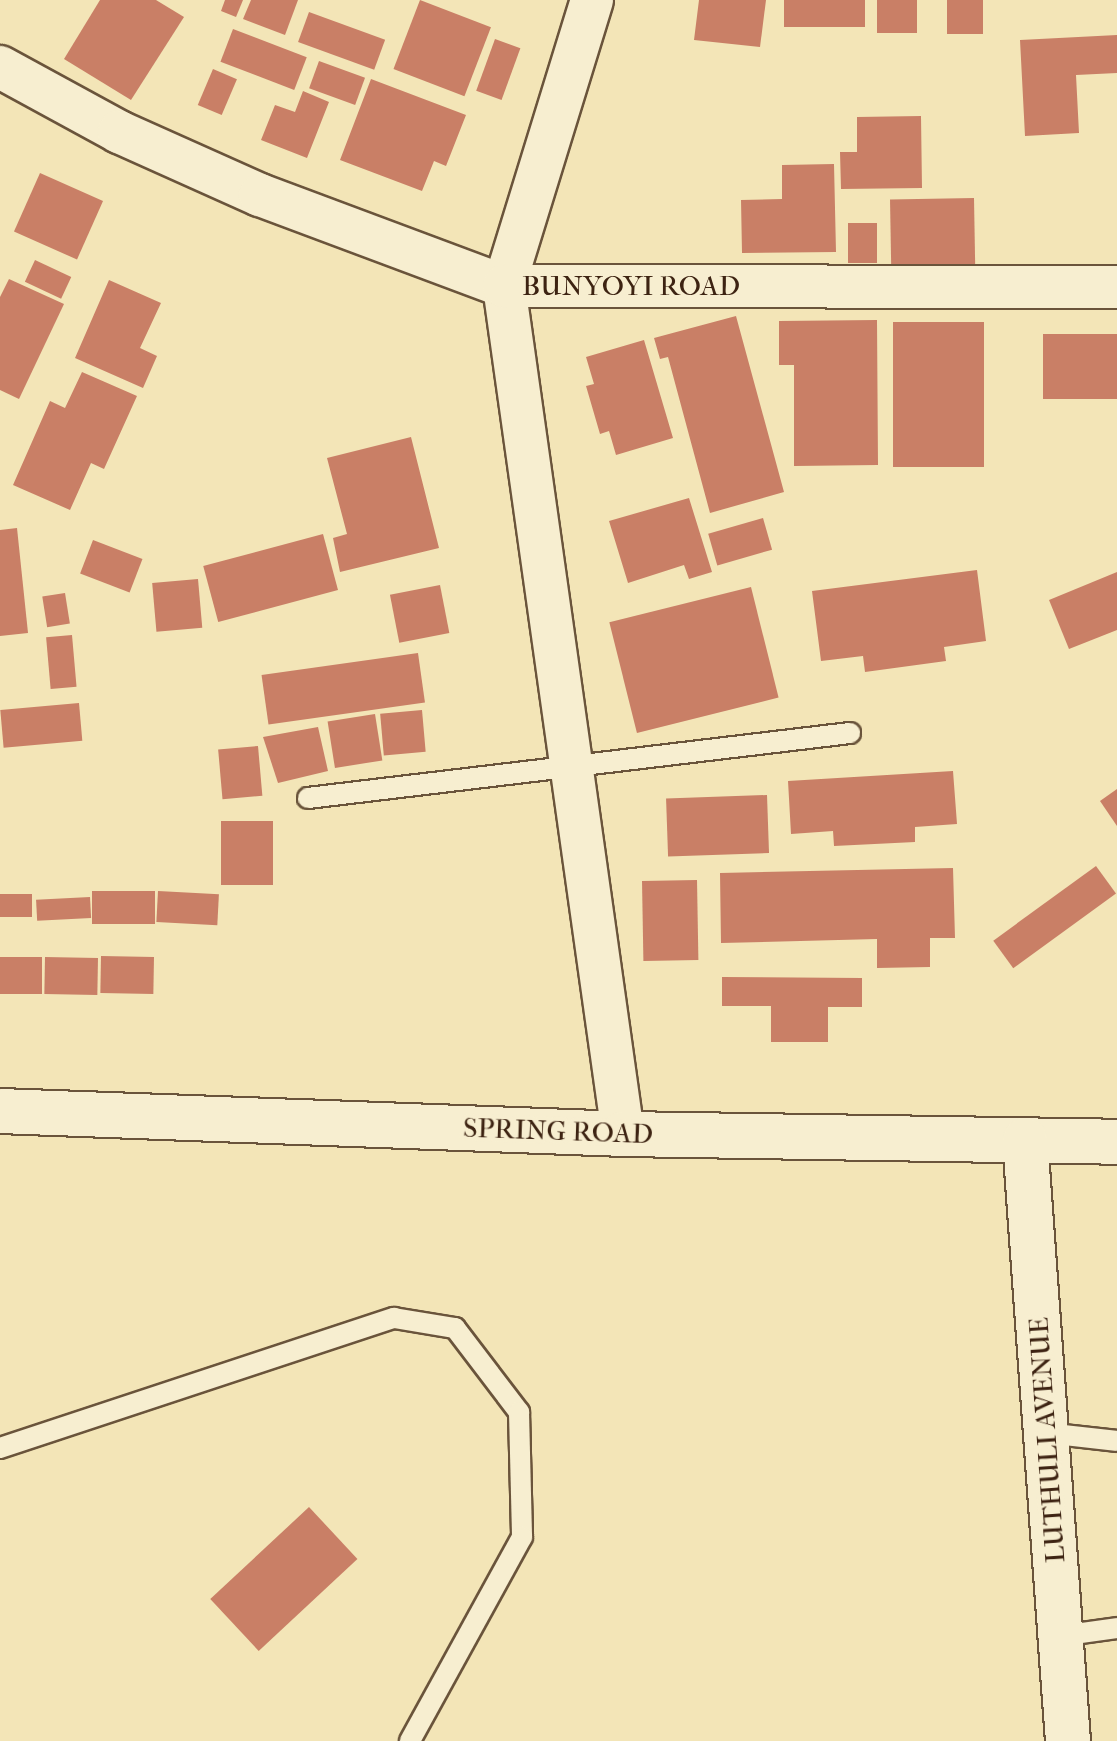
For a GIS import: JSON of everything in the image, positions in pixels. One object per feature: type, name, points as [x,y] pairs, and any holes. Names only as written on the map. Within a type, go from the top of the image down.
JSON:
[{"type":"main road","name":"SPRING ROAD","points":[[0,1111],[623,1134],[1117,1142]]},
{"type":"main road","name":"LUTHULI AVENUE","points":[[1025,1140],[1068,1741]]},
{"type":"street","points":[[592,0],[504,286],[623,1134]]},
{"type":"street","name":"BUNYOYI ROAD","points":[[0,67],[119,132],[260,195],[504,286],[1117,287]]},
{"type":"lane","points":[[308,798],[850,733]]},
{"type":"lane","points":[[0,1448],[394,1318],[455,1328],[519,1412],[522,1537],[410,1741]]},
{"type":"lane","points":[[1046,1433],[1117,1441]]},
{"type":"lane","points":[[1060,1636],[1117,1628]]},
{"type":"building","points":[[100,0],[156,0],[184,17],[131,100],[64,59]]},
{"type":"building","points":[[225,0],[243,0],[236,17],[221,11]]},
{"type":"building","points":[[251,0],[298,0],[285,35],[243,19]]},
{"type":"building","points":[[420,0],[491,27],[464,96],[393,69]]},
{"type":"building","points":[[699,0],[766,0],[760,47],[694,40]]},
{"type":"building","points":[[784,0],[865,0],[865,27],[784,27]]},
{"type":"building","points":[[877,0],[917,0],[917,33],[877,33]]},
{"type":"building","points":[[947,0],[983,0],[983,34],[947,34]]},
{"type":"building","points":[[309,12],[385,40],[374,70],[298,42]]},
{"type":"building","points":[[233,29],[307,57],[294,90],[220,62]]},
{"type":"building","points":[[1117,35],[1117,73],[1076,75],[1079,133],[1025,136],[1020,40]]},
{"type":"building","points":[[495,39],[520,48],[502,100],[476,91]]},
{"type":"building","points":[[319,61],[365,78],[355,105],[309,88]]},
{"type":"building","points":[[213,69],[237,79],[222,115],[198,105]]},
{"type":"building","points":[[371,79],[466,115],[446,166],[434,161],[422,191],[340,160]]},
{"type":"building","points":[[303,91],[329,102],[307,158],[261,140],[275,105],[295,112]]},
{"type":"building","points":[[921,116],[922,188],[841,189],[840,152],[857,152],[857,117]]},
{"type":"building","points":[[834,164],[836,252],[742,253],[741,200],[782,199],[782,165]]},
{"type":"building","points":[[40,173],[103,201],[77,260],[14,231]]},
{"type":"building","points":[[974,198],[975,264],[891,265],[890,199]]},
{"type":"building","points":[[848,223],[877,223],[877,263],[848,263]]},
{"type":"building","points":[[35,260],[71,277],[61,299],[25,282]]},
{"type":"building","points":[[9,279],[64,304],[19,399],[0,390],[0,297]]},
{"type":"building","points":[[109,280],[161,303],[140,348],[157,356],[143,388],[75,358]]},
{"type":"building","points":[[736,316],[784,492],[710,513],[668,357],[660,359],[654,338]]},
{"type":"building","points":[[877,320],[878,465],[794,466],[794,365],[779,365],[779,321]]},
{"type":"building","points":[[893,322],[984,322],[984,467],[893,467]]},
{"type":"building","points":[[1043,334],[1117,334],[1117,399],[1043,399]]},
{"type":"building","points":[[644,340],[673,438],[616,455],[609,431],[600,434],[586,386],[594,384],[586,357]]},
{"type":"building","points":[[82,372],[137,396],[104,469],[91,463],[70,510],[13,485],[50,401],[65,408]]},
{"type":"building","points":[[411,437],[439,548],[340,572],[333,538],[347,534],[327,458]]},
{"type":"building","points":[[689,498],[712,572],[689,579],[684,565],[628,583],[609,521]]},
{"type":"building","points":[[763,518],[772,550],[717,565],[708,534]]},
{"type":"building","points":[[17,528],[28,633],[0,636],[0,530]]},
{"type":"building","points":[[323,534],[338,590],[218,622],[203,566]]},
{"type":"building","points":[[93,540],[142,559],[130,593],[80,574]]},
{"type":"building","points":[[977,570],[986,641],[944,647],[946,661],[865,672],[863,656],[821,661],[812,591]]},
{"type":"building","points":[[1117,572],[1117,630],[1069,649],[1049,600]]},
{"type":"building","points":[[198,579],[202,628],[156,632],[152,583]]},
{"type":"building","points":[[440,585],[449,633],[399,643],[390,595]]},
{"type":"building","points":[[751,587],[779,698],[637,733],[609,622]]},
{"type":"building","points":[[65,593],[70,624],[47,627],[42,597]]},
{"type":"building","points":[[72,635],[77,687],[51,689],[46,637]]},
{"type":"building","points":[[418,653],[425,703],[268,725],[262,675]]},
{"type":"building","points":[[79,703],[82,741],[4,748],[0,710]]},
{"type":"building","points":[[422,710],[426,752],[384,756],[380,714]]},
{"type":"building","points":[[375,714],[382,760],[335,768],[328,722]]},
{"type":"building","points":[[318,727],[328,771],[278,783],[263,737]]},
{"type":"building","points":[[258,746],[262,796],[223,799],[218,749]]},
{"type":"building","points":[[953,771],[957,824],[915,827],[915,842],[834,846],[833,831],[791,834],[788,781]]},
{"type":"building","points":[[1117,789],[1117,826],[1100,801]]},
{"type":"building","points":[[767,795],[769,853],[668,856],[666,799]]},
{"type":"building","points":[[221,821],[273,821],[273,885],[221,885]]},
{"type":"building","points":[[1096,866],[1116,894],[1013,968],[993,941]]},
{"type":"building","points":[[953,868],[955,938],[930,938],[930,967],[877,968],[877,939],[721,943],[720,873]]},
{"type":"building","points":[[697,880],[698,960],[643,961],[642,881]]},
{"type":"building","points":[[92,891],[155,891],[155,924],[92,924]]},
{"type":"building","points":[[158,891],[219,894],[217,925],[156,922]]},
{"type":"building","points":[[0,894],[32,894],[32,917],[0,917]]},
{"type":"building","points":[[90,897],[91,918],[37,921],[36,900]]},
{"type":"building","points":[[101,956],[154,957],[153,994],[100,993]]},
{"type":"building","points":[[0,957],[42,957],[42,994],[0,994]]},
{"type":"building","points":[[45,957],[98,958],[97,995],[44,994]]},
{"type":"building","points":[[722,977],[862,978],[862,1007],[828,1007],[828,1042],[771,1042],[771,1006],[722,1006]]},
{"type":"building","points":[[309,1507],[357,1559],[259,1651],[210,1599]]}]
